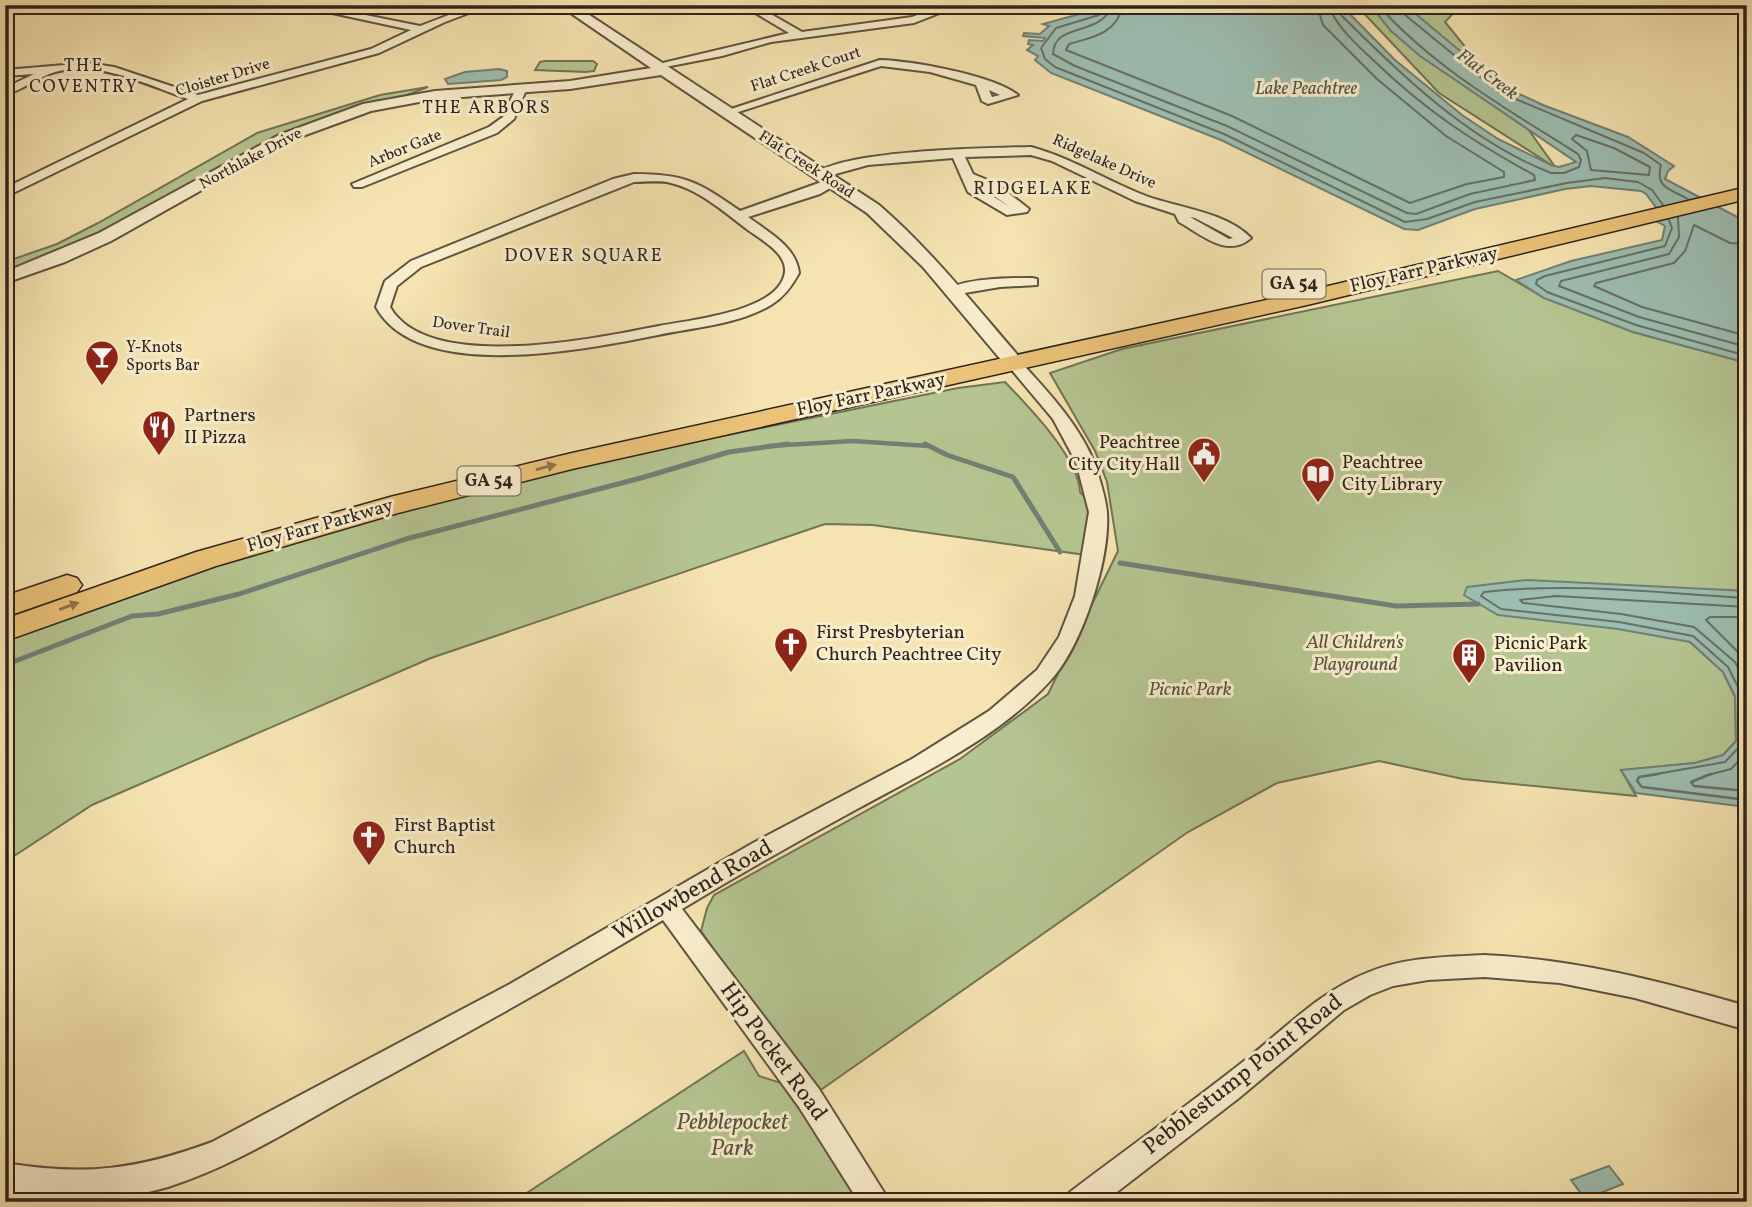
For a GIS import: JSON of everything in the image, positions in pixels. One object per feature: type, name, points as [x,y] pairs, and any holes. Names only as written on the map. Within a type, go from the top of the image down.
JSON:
[{"type":"main road","name":"Floy Farr Parkway","points":[[1631,213],[1747,177]]},
{"type":"main road","name":"Floy Farr Parkway","points":[[5,630],[206,559],[390,506],[1008,357],[1631,213],[1741,194]]},
{"type":"main road","name":"Floy Farr Parkway","points":[[5,607],[163,552],[422,478],[613,431],[1008,357]]},
{"type":"street","points":[[5,9],[51,5]]},
{"type":"street","points":[[300,5],[419,29]]},
{"type":"street","name":"Cloister Drive","points":[[5,193],[198,99],[375,51],[419,29],[485,5]]},
{"type":"street","name":"Flat Creek Road","points":[[565,5],[725,113],[828,178],[895,227],[1008,357]]},
{"type":"street","points":[[620,5],[631,8],[651,5]]},
{"type":"street","points":[[747,5],[798,34]]},
{"type":"street","name":"Northlake Drive","points":[[5,278],[105,237],[278,141],[368,107],[452,93],[520,90],[595,81],[658,68],[757,41],[914,20],[955,5]]},
{"type":"street","name":"Flat Creek Court","points":[[725,113],[880,63],[923,67],[979,83]]},
{"type":"street","points":[[5,72],[103,67],[198,99]]},
{"type":"street","points":[[5,92],[53,69]]},
{"type":"street","name":"Arbor Gate","points":[[358,184],[502,125],[513,112],[520,90]]},
{"type":"street","name":"Ridgelake Drive","points":[[828,178],[886,160],[1008,150],[1044,154],[1108,185],[1181,212]]},
{"type":"street","points":[[957,153],[967,176]]},
{"type":"street","name":"Dover Trail","points":[[653,177],[687,182],[739,216],[778,245],[790,263],[792,273],[780,292],[767,302],[730,315],[599,342],[521,353],[457,347],[408,335],[395,326],[383,307],[390,284],[416,264],[617,182],[653,177]]},
{"type":"street","points":[[739,216],[815,191],[828,178]]},
{"type":"street","points":[[953,291],[1000,283],[1032,282]]},
{"type":"street","name":"Willowbend Road","points":[[5,1177],[49,1185],[96,1185],[128,1181],[194,1164],[220,1153],[519,992],[761,850],[920,765],[996,718],[1044,675],[1067,640],[1088,586],[1098,512],[1085,462],[1060,417],[1008,357]]},
{"type":"street","name":"Hip Pocket Road","points":[[666,906],[809,1098],[876,1202]]},
{"type":"street","name":"Pebblestump Point Road","points":[[1080,1202],[1278,1050],[1322,1009],[1379,979],[1423,969],[1466,966],[1521,967],[1602,978],[1747,1018]]},
{"type":"green space","name":"Flat Creek","points":[[1356,5],[1461,5],[1445,22],[1497,86],[1556,168],[1439,93]]},
{"type":"green space","points":[[593,61],[597,64],[594,71],[586,72],[535,70],[540,62]]},
{"type":"green space","points":[[428,87],[289,140],[181,202],[86,251],[5,278],[5,262],[57,244],[257,133],[380,95]]},
{"type":"green space","points":[[1498,271],[1543,297],[1633,332],[1747,363],[1747,591],[1667,588],[1690,642],[1723,672],[1735,697],[1736,741],[1723,755],[1695,763],[1621,770],[1636,796],[1463,779],[1379,761],[1277,783],[1188,832],[815,1094],[880,1202],[513,1202],[744,1051],[759,1076],[813,1093],[701,931],[707,908],[714,895],[960,759],[1048,694],[1118,551],[1107,482],[1095,451],[1050,373],[1122,349]]},
{"type":"green space","points":[[1005,382],[1051,433],[1071,464],[1080,492],[1098,512],[1093,556],[873,525],[825,524],[431,658],[92,805],[5,862],[5,633],[390,506],[958,388]]},
{"type":"water","name":"Lake Peachtree","points":[[1112,5],[1341,5],[1395,60],[1462,115],[1498,139],[1551,165],[1559,167],[1576,162],[1420,56],[1391,31],[1370,5],[1405,5],[1502,86],[1543,105],[1628,137],[1674,166],[1665,179],[1739,218],[1747,218],[1747,363],[1633,332],[1544,298],[1516,280],[1571,261],[1662,240],[1665,226],[1656,221],[1658,210],[1641,191],[1591,186],[1565,189],[1475,209],[1418,230],[1404,229],[1221,140],[1051,73],[1035,60],[1038,56],[1027,50],[1033,45],[1028,44],[1029,40],[1043,41],[1045,38],[1023,36],[1024,33],[1040,34],[1049,26],[1043,24]]},
{"type":"water","points":[[499,69],[507,71],[507,77],[501,80],[448,84],[445,79],[465,72]]},
{"type":"water","points":[[1527,580],[1747,591],[1747,807],[1636,793],[1621,770],[1695,763],[1723,755],[1736,741],[1735,696],[1723,672],[1690,642],[1618,629],[1498,615],[1464,595],[1467,587]]},
{"type":"water","points":[[1609,1166],[1623,1184],[1585,1199],[1571,1180]]},
{"type":"waterway","points":[[777,445],[853,441],[928,446]]},
{"type":"waterway","points":[[777,445],[788,444]]},
{"type":"waterway","points":[[925,444],[947,455],[1013,477],[1060,552]]},
{"type":"waterway","points":[[5,665],[132,616],[158,614],[239,594],[406,539],[641,478],[729,452],[777,445]]},
{"type":"waterway","points":[[768,446],[777,445]]},
{"type":"waterway","points":[[1120,563],[1396,606],[1478,604]]},
{"type":"place","name":"Y-Knots Sports Bar","points":[[102,387]]},
{"type":"place","name":"Partners II Pizza","points":[[159,457]]},
{"type":"place","name":"Peachtree City City Hall","points":[[1204,484]]},
{"type":"place","name":"Peachtree City Library","points":[[1318,504]]},
{"type":"place","name":"First Presbyterian Church Peachtree City","points":[[791,674]]},
{"type":"place","name":"Picnic Park Pavilion","points":[[1469,685]]},
{"type":"place","name":"First Baptist Church","points":[[369,867]]},
{"type":"district","name":"THE COVENTRY","points":[[84,76]]},
{"type":"district","name":"THE ARBORS","points":[[487,108]]},
{"type":"district","name":"RIDGELAKE","points":[[1033,189]]},
{"type":"district","name":"DOVER SQUARE","points":[[584,256]]},
{"type":"park label","name":"All Children's Playground","points":[[1355,654]]},
{"type":"park label","name":"Picnic Park","points":[[1190,690]]},
{"type":"park label","name":"Pebblepocket Park","points":[[732,1136]]}]
